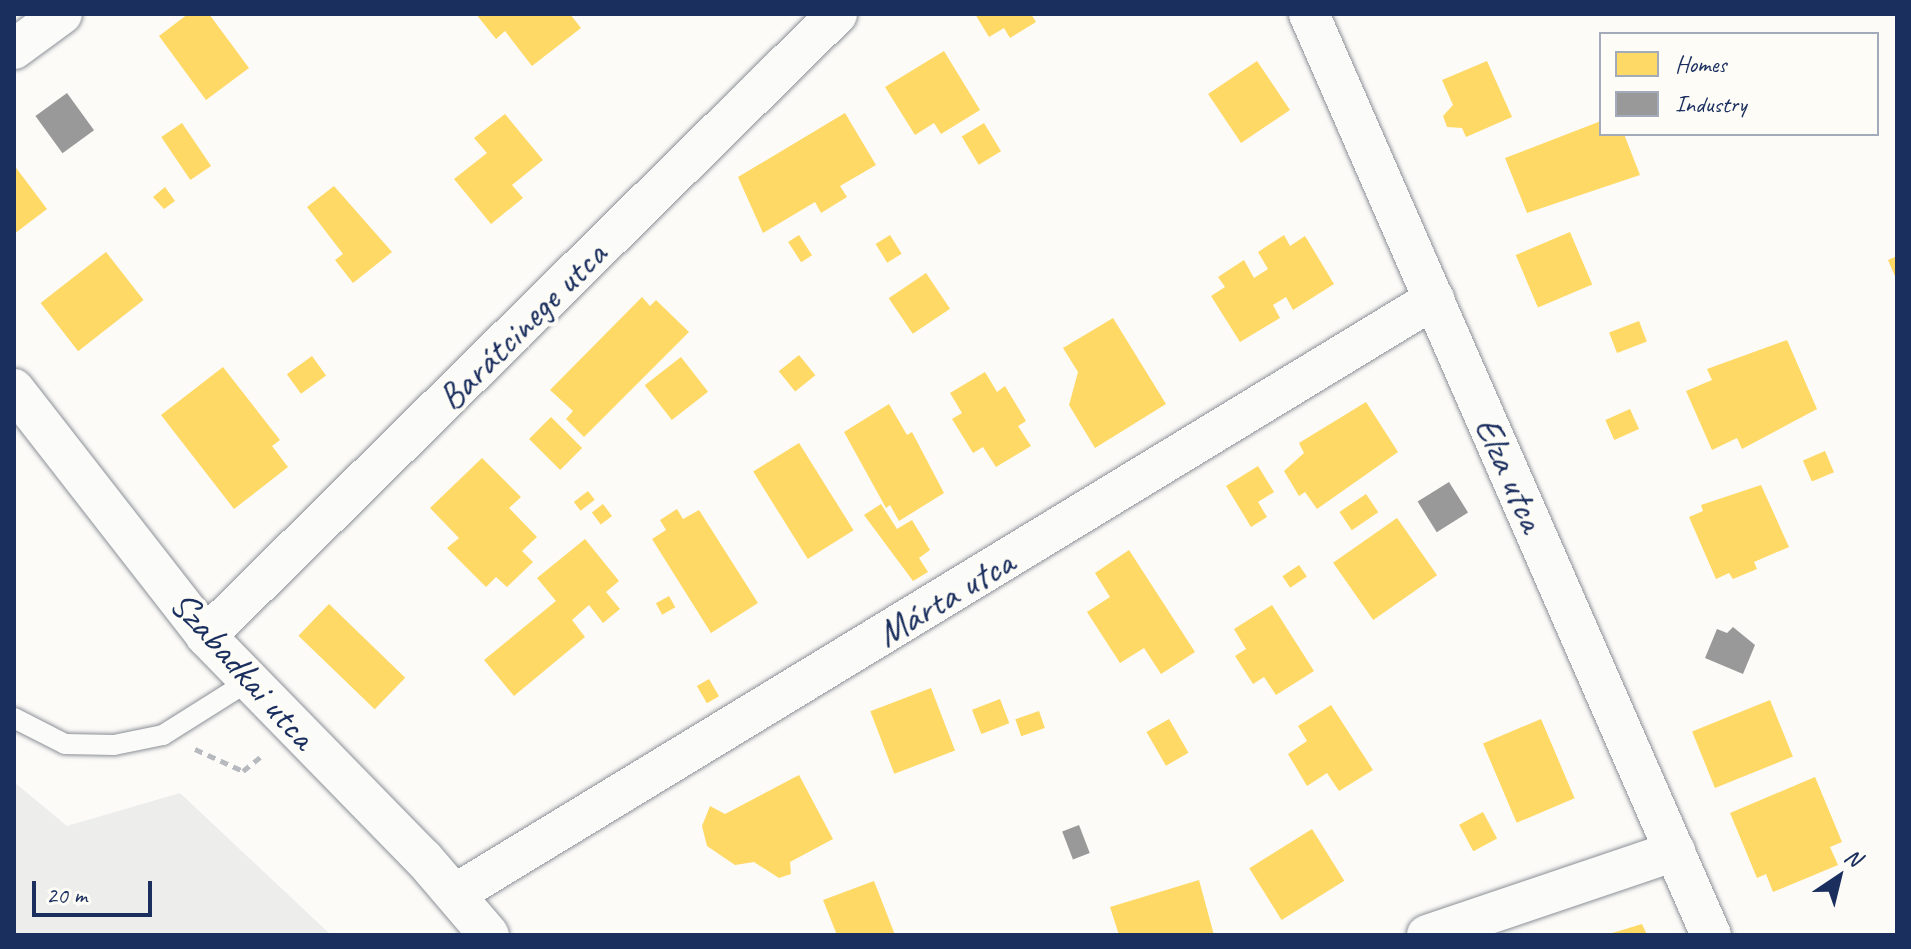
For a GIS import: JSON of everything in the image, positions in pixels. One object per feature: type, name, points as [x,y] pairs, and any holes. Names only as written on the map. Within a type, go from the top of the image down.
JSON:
[{"type":"street","points":[[14,49],[62,14]]},
{"type":"street","name":"Barátcinege utca","points":[[206,636],[837,14]]},
{"type":"street","name":"Elza utca","points":[[1309,14],[1711,935]]},
{"type":"street","name":"Márta utca","points":[[455,894],[1434,299]]},
{"type":"street","name":"Szabadkai utca","points":[[14,389],[206,636],[247,682],[455,894],[489,935]]},
{"type":"street","points":[[1427,935],[1675,851]]},
{"type":"lane","points":[[14,718],[65,744],[114,745],[163,735],[247,682]]},
{"type":"path","points":[[163,735],[243,771],[260,757]]},
{"type":"path","points":[[168,935],[178,935]]},
{"type":"shaded area","points":[[14,782],[67,826],[180,793],[331,935],[14,935]]},
{"type":"building: Homes","points":[[188,14],[209,14],[249,68],[206,100],[159,36]]},
{"type":"building: Homes","points":[[476,14],[570,14],[581,28],[532,66],[505,31],[496,39]]},
{"type":"building: Homes","points":[[975,14],[1031,14],[1036,22],[1010,38],[1004,28],[989,37]]},
{"type":"building: Homes","points":[[944,51],[980,110],[941,134],[934,123],[915,135],[885,87]]},
{"type":"building: Homes","points":[[1257,61],[1290,110],[1241,143],[1208,94]]},
{"type":"building: Homes","points":[[1487,61],[1512,117],[1466,137],[1462,128],[1447,127],[1443,116],[1453,105],[1442,80]]},
{"type":"building: Homes","points":[[845,113],[876,165],[840,186],[847,197],[821,213],[815,202],[763,233],[738,177]]},
{"type":"building: Homes","points":[[505,114],[543,160],[512,185],[523,198],[491,224],[454,179],[487,153],[474,138]]},
{"type":"building: Homes","points":[[1599,122],[1599,136],[1625,136],[1640,175],[1527,213],[1505,158]]},
{"type":"building: Homes","points":[[182,123],[211,166],[190,180],[161,137]]},
{"type":"building: Homes","points":[[984,123],[1001,151],[979,165],[962,136]]},
{"type":"building: Homes","points":[[14,165],[47,209],[14,234]]},
{"type":"building: Homes","points":[[334,186],[392,252],[353,283],[335,260],[343,254],[307,207]]},
{"type":"building: Homes","points":[[165,187],[175,201],[164,209],[153,197]]},
{"type":"building: Homes","points":[[1570,232],[1592,284],[1538,308],[1516,255]]},
{"type":"building: Homes","points":[[799,235],[812,255],[801,262],[788,242]]},
{"type":"building: Homes","points":[[890,235],[902,254],[887,263],[876,244]]},
{"type":"building: Homes","points":[[1284,235],[1290,246],[1305,236],[1334,284],[1293,310],[1286,297],[1273,305],[1280,318],[1240,342],[1211,296],[1225,287],[1218,277],[1244,260],[1254,278],[1268,269],[1258,252]]},
{"type":"building: Homes","points":[[106,252],[144,300],[78,351],[41,303]]},
{"type":"building: Homes","points":[[1897,256],[1897,281],[1888,260]]},
{"type":"building: Homes","points":[[926,273],[950,309],[913,334],[889,298]]},
{"type":"building: Homes","points":[[642,297],[650,306],[656,300],[689,332],[584,437],[566,419],[573,411],[550,390]]},
{"type":"building: Homes","points":[[1113,318],[1166,404],[1095,448],[1069,405],[1078,372],[1063,348]]},
{"type":"building: Homes","points":[[1639,321],[1647,342],[1617,353],[1609,332]]},
{"type":"building: Homes","points":[[1787,340],[1817,409],[1742,449],[1737,438],[1712,450],[1686,391],[1712,380],[1707,369]]},
{"type":"building: Homes","points":[[799,355],[815,375],[795,392],[779,371]]},
{"type":"building: Homes","points":[[312,356],[326,375],[301,394],[287,374]]},
{"type":"building: Homes","points":[[681,357],[708,392],[672,420],[645,385]]},
{"type":"building: Homes","points":[[223,367],[280,440],[272,446],[288,467],[234,509],[161,415]]},
{"type":"building: Homes","points":[[985,372],[997,392],[1005,386],[1026,421],[1018,426],[1031,446],[996,467],[983,447],[973,453],[952,419],[962,413],[950,393]]},
{"type":"building: Homes","points":[[1366,402],[1398,452],[1317,509],[1305,492],[1299,496],[1284,471],[1304,453],[1299,443]]},
{"type":"building: Homes","points":[[889,404],[907,435],[912,432],[944,493],[899,521],[890,505],[886,508],[844,432]]},
{"type":"building: Homes","points":[[1630,409],[1639,429],[1614,440],[1605,420]]},
{"type":"building: Homes","points":[[551,417],[582,448],[560,470],[529,439]]},
{"type":"building: Homes","points":[[799,443],[854,530],[808,559],[753,472]]},
{"type":"building: Homes","points":[[1825,451],[1834,472],[1812,482],[1803,460]]},
{"type":"building: Homes","points":[[482,458],[521,497],[509,508],[537,537],[522,551],[533,562],[507,587],[496,577],[486,587],[447,548],[459,538],[430,508]]},
{"type":"building: Homes","points":[[1258,466],[1274,492],[1258,502],[1267,517],[1251,527],[1226,486]]},
{"type":"building: Homes","points":[[1761,485],[1789,547],[1754,562],[1757,569],[1733,579],[1729,573],[1716,579],[1689,517],[1703,511],[1701,505]]},
{"type":"building: Homes","points":[[588,491],[595,500],[581,511],[574,502]]},
{"type":"building: Homes","points":[[1366,494],[1378,512],[1352,530],[1339,512]]},
{"type":"building: Homes","points":[[603,504],[612,516],[601,524],[592,512]]},
{"type":"building: Homes","points":[[881,504],[897,529],[912,520],[930,550],[919,558],[928,572],[913,581],[864,515]]},
{"type":"building: Homes","points":[[677,509],[683,519],[699,510],[758,603],[711,633],[652,539],[666,530],[660,520]]},
{"type":"building: Homes","points":[[1397,518],[1437,575],[1373,620],[1333,563]]},
{"type":"building: Homes","points":[[585,539],[619,581],[606,592],[620,609],[603,623],[589,605],[572,620],[585,637],[514,696],[484,660],[556,601],[537,578]]},
{"type":"building: Homes","points":[[1129,550],[1195,652],[1161,674],[1144,648],[1120,663],[1087,612],[1110,597],[1095,573]]},
{"type":"building: Homes","points":[[1299,565],[1307,577],[1290,588],[1282,576]]},
{"type":"building: Homes","points":[[669,596],[675,607],[662,615],[656,603]]},
{"type":"building: Homes","points":[[329,604],[405,678],[375,709],[298,636]]},
{"type":"building: Homes","points":[[1272,605],[1314,671],[1276,695],[1264,677],[1253,684],[1235,656],[1246,649],[1234,629]]},
{"type":"building: Homes","points":[[709,679],[719,696],[707,703],[697,686]]},
{"type":"building: Homes","points":[[931,688],[955,751],[894,774],[870,711]]},
{"type":"building: Homes","points":[[1000,699],[1009,723],[981,734],[972,710]]},
{"type":"building: Homes","points":[[1770,700],[1793,757],[1715,788],[1692,731]]},
{"type":"building: Homes","points":[[1331,705],[1373,770],[1339,791],[1327,773],[1307,786],[1288,754],[1307,741],[1298,726]]},
{"type":"building: Homes","points":[[1039,711],[1045,728],[1021,736],[1015,719]]},
{"type":"building: Homes","points":[[1169,719],[1188,753],[1166,766],[1146,732]]},
{"type":"building: Homes","points":[[1541,719],[1575,798],[1517,823],[1483,744]]},
{"type":"building: Homes","points":[[799,775],[833,839],[790,862],[791,874],[779,878],[754,862],[735,865],[707,846],[702,826],[710,806],[725,814]]},
{"type":"building: Homes","points":[[1815,777],[1842,842],[1830,847],[1838,865],[1773,892],[1766,874],[1757,878],[1730,813]]},
{"type":"building: Homes","points":[[1483,812],[1497,838],[1473,851],[1459,825]]},
{"type":"building: Homes","points":[[1312,829],[1344,881],[1282,920],[1249,868]]},
{"type":"building: Homes","points":[[1199,880],[1214,935],[1119,935],[1110,907]]},
{"type":"building: Homes","points":[[874,881],[895,935],[837,935],[823,900]]},
{"type":"building: Homes","points":[[1642,924],[1647,935],[1609,935],[1609,934]]},
{"type":"building: Industry","points":[[67,93],[94,130],[62,153],[35,116]]},
{"type":"building: Industry","points":[[1449,482],[1468,513],[1437,532],[1418,502]]},
{"type":"building: Industry","points":[[1733,627],[1755,645],[1743,674],[1705,658],[1717,629],[1727,633]]},
{"type":"building: Industry","points":[[1079,825],[1090,853],[1073,859],[1062,831]]}]
